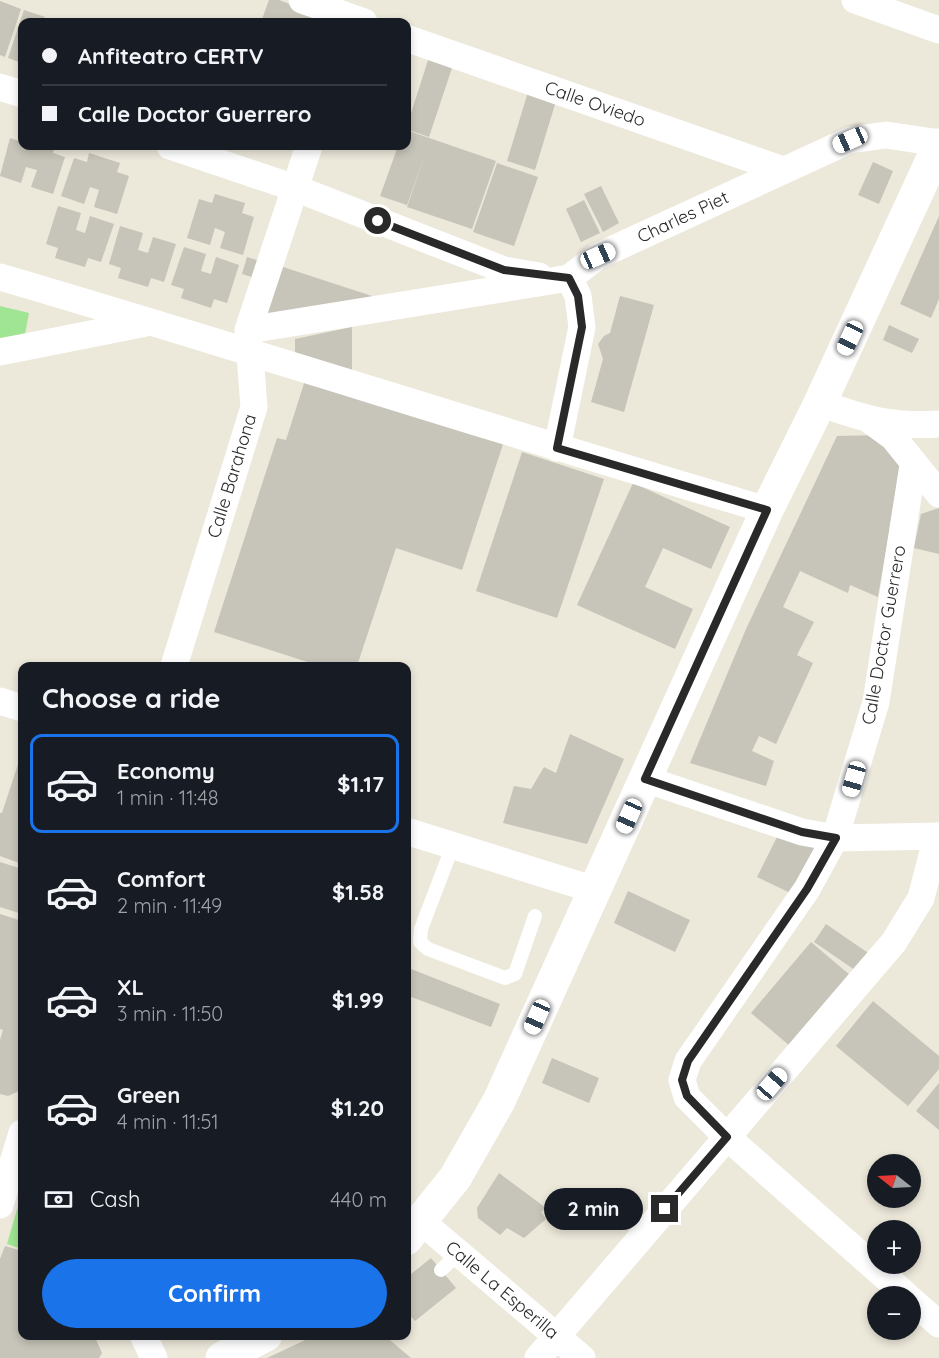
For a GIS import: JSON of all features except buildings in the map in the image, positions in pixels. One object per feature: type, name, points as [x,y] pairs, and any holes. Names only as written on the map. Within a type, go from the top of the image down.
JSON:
[{"type":"main road","points":[[414,1230],[454,1178],[499,1101],[767,510],[820,403],[939,144]]},
{"type":"main road","points":[[222,1358],[256,1340]]},
{"type":"street","points":[[302,0],[357,16]]},
{"type":"street","points":[[855,0],[939,30]]},
{"type":"street","name":"Calle Oviedo","points":[[411,40],[783,170]]},
{"type":"street","points":[[0,87],[18,93]]},
{"type":"street","name":"Charles Piet","points":[[250,340],[569,278],[598,256],[850,140],[886,135],[939,144]]},
{"type":"street","points":[[182,150],[295,188],[504,270],[569,278],[578,296],[582,327],[557,448]]},
{"type":"street","name":"Calle Barahona","points":[[175,662],[254,407],[250,340],[308,150]]},
{"type":"street","points":[[0,277],[151,321],[250,340],[557,448],[767,510]]},
{"type":"street","points":[[0,352],[151,321]]},
{"type":"street","points":[[820,403],[871,422],[893,437],[913,465],[939,494]]},
{"type":"street","points":[[871,422],[915,426],[939,424]]},
{"type":"street","name":"Calle Doctor Guerrero","points":[[727,1137],[687,1096],[682,1080],[688,1061],[807,889],[836,838],[876,702],[913,465]]},
{"type":"street","points":[[0,701],[18,707]]},
{"type":"street","points":[[538,1358],[894,942],[921,898],[938,836],[836,838],[802,832],[645,779]]},
{"type":"street","points":[[411,832],[595,890]]},
{"type":"street","points":[[0,1205],[18,1135]]},
{"type":"street","points":[[727,1137],[896,1286]]},
{"type":"street","name":"Calle La Esperilla","points":[[414,1230],[450,1261],[557,1336],[582,1358]]},
{"type":"street","points":[[921,1308],[939,1324]]},
{"type":"street","points":[[145,1340],[154,1358]]},
{"type":"lane","points":[[453,845],[421,928],[420,942],[428,949],[505,978],[515,974],[535,916]]},
{"type":"green space","points":[[0,306],[29,313],[25,334],[0,338]]},
{"type":"green space","points":[[18,1206],[18,1248],[7,1244]]},
{"type":"route","points":[[378,221],[504,270],[535,276],[569,278],[578,296],[582,327],[557,448],[767,510],[645,779],[802,832],[836,838],[807,889],[688,1061],[682,1080],[687,1096],[727,1137],[665,1209]]}]
